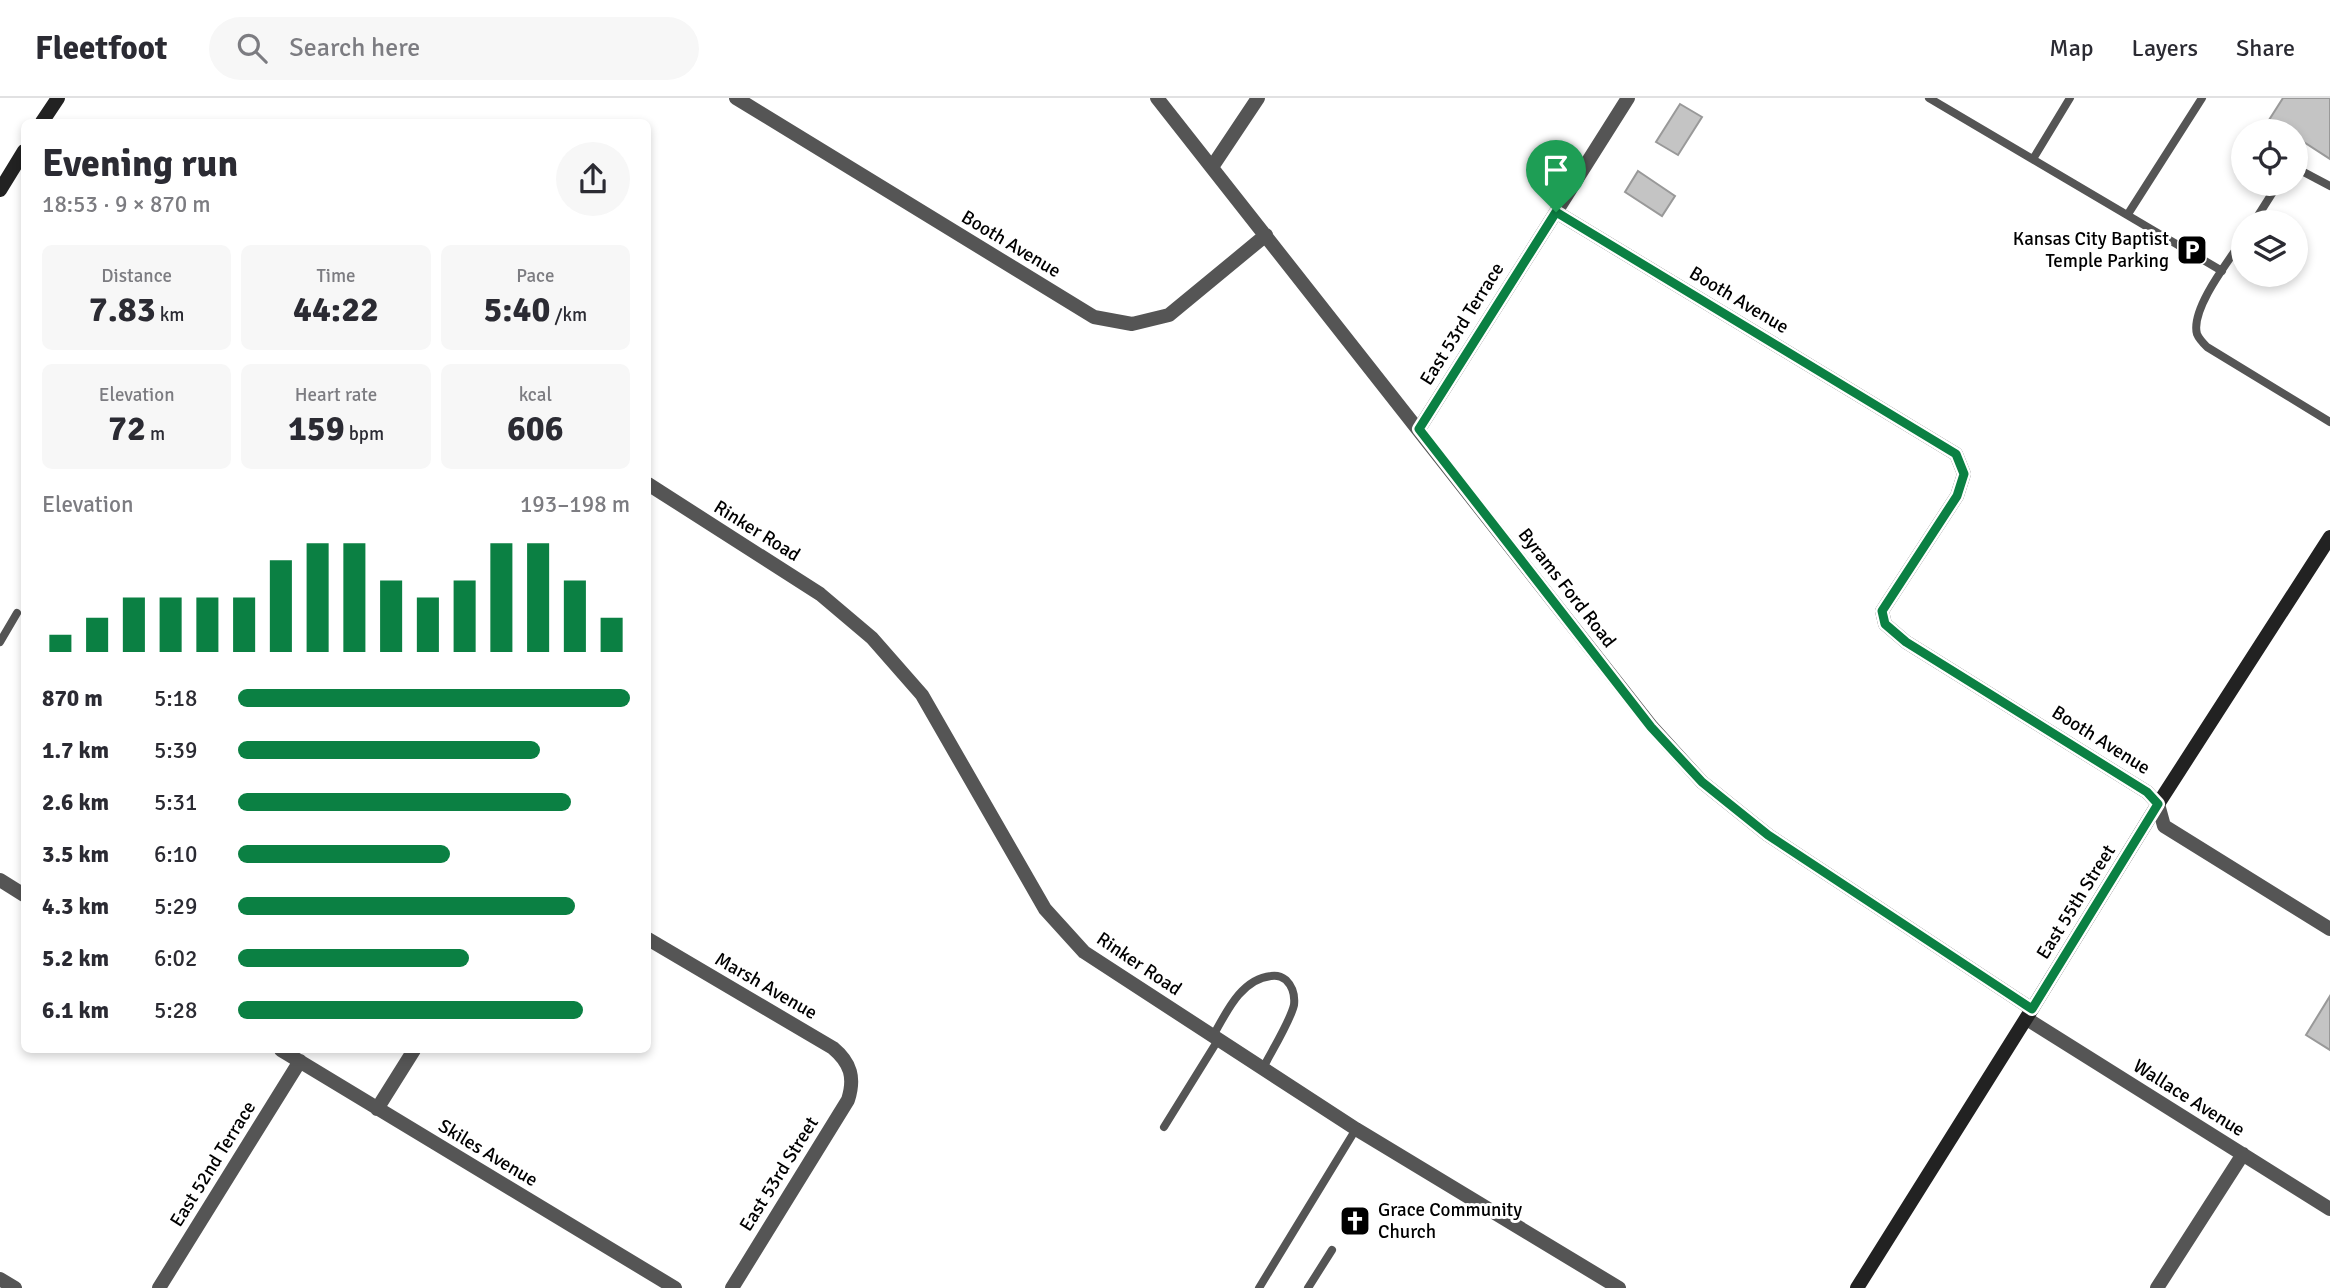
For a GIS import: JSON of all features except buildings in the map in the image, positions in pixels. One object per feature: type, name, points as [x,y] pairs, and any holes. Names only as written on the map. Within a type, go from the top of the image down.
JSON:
[{"type":"street","points":[[47,119],[58,98]]},
{"type":"street","name":"Booth Avenue","points":[[736,98],[1094,317],[1132,324],[1169,315],[1266,235]]},
{"type":"street","name":"Byrams Ford Road","points":[[1157,98],[1651,727],[1702,782],[1768,835],[2029,1014]]},
{"type":"street","points":[[1212,167],[1258,98]]},
{"type":"street","name":"East 53rd Terrace","points":[[1419,429],[1628,98]]},
{"type":"street","points":[[0,190],[21,156]]},
{"type":"street","name":"Booth Avenue","points":[[1556,212],[1956,454],[1964,474],[1957,496],[1882,611],[1885,624],[1906,642],[2147,792],[2158,804],[2164,825],[2330,929]]},
{"type":"street","name":"Rinker Road","points":[[651,486],[820,594],[872,638],[922,695],[1045,909],[1084,952],[1356,1129],[1619,1288]]},
{"type":"street","name":"East 55th Street","points":[[1857,1288],[2158,804],[2330,537]]},
{"type":"street","points":[[0,880],[21,893]]},
{"type":"street","name":"Marsh Avenue","points":[[651,941],[833,1048],[844,1058],[852,1078]]},
{"type":"street","name":"Wallace Avenue","points":[[2029,1014],[2330,1209]]},
{"type":"street","name":"Skiles Avenue","points":[[286,1053],[675,1288]]},
{"type":"street","points":[[377,1109],[412,1053]]},
{"type":"street","name":"East 52nd Terrace","points":[[159,1288],[300,1061]]},
{"type":"street","name":"East 53rd Street","points":[[732,1288],[848,1100],[852,1078]]},
{"type":"street","points":[[2157,1288],[2243,1154]]},
{"type":"street","points":[[0,1279],[15,1288]]},
{"type":"lane","points":[[1929,98],[2222,271]]},
{"type":"lane","points":[[2033,159],[2070,98]]},
{"type":"lane","points":[[2128,214],[2202,98]]},
{"type":"lane","points":[[2308,174],[2330,186]]},
{"type":"lane","points":[[2231,258],[2198,314],[2196,325],[2201,341],[2330,422]]},
{"type":"lane","points":[[0,642],[17,614]]},
{"type":"lane","points":[[1164,1127],[1216,1038],[1230,1006],[1253,982],[1276,975],[1284,978],[1295,997],[1293,1008],[1263,1068]]},
{"type":"lane","points":[[1259,1288],[1356,1129]]},
{"type":"lane","points":[[1308,1288],[1332,1250]]},
{"type":"place","name":"Kansas City Baptist Temple Parking","points":[[2192,250]]},
{"type":"place","name":"Grace Community Church","points":[[1355,1221]]},
{"type":"route","points":[[1556,212],[1956,454],[1964,474],[1957,496],[1882,611],[1885,624],[1906,642],[2147,792],[2158,804],[2032,1009],[1768,835],[1702,782],[1651,727],[1419,429],[1556,212]]}]
